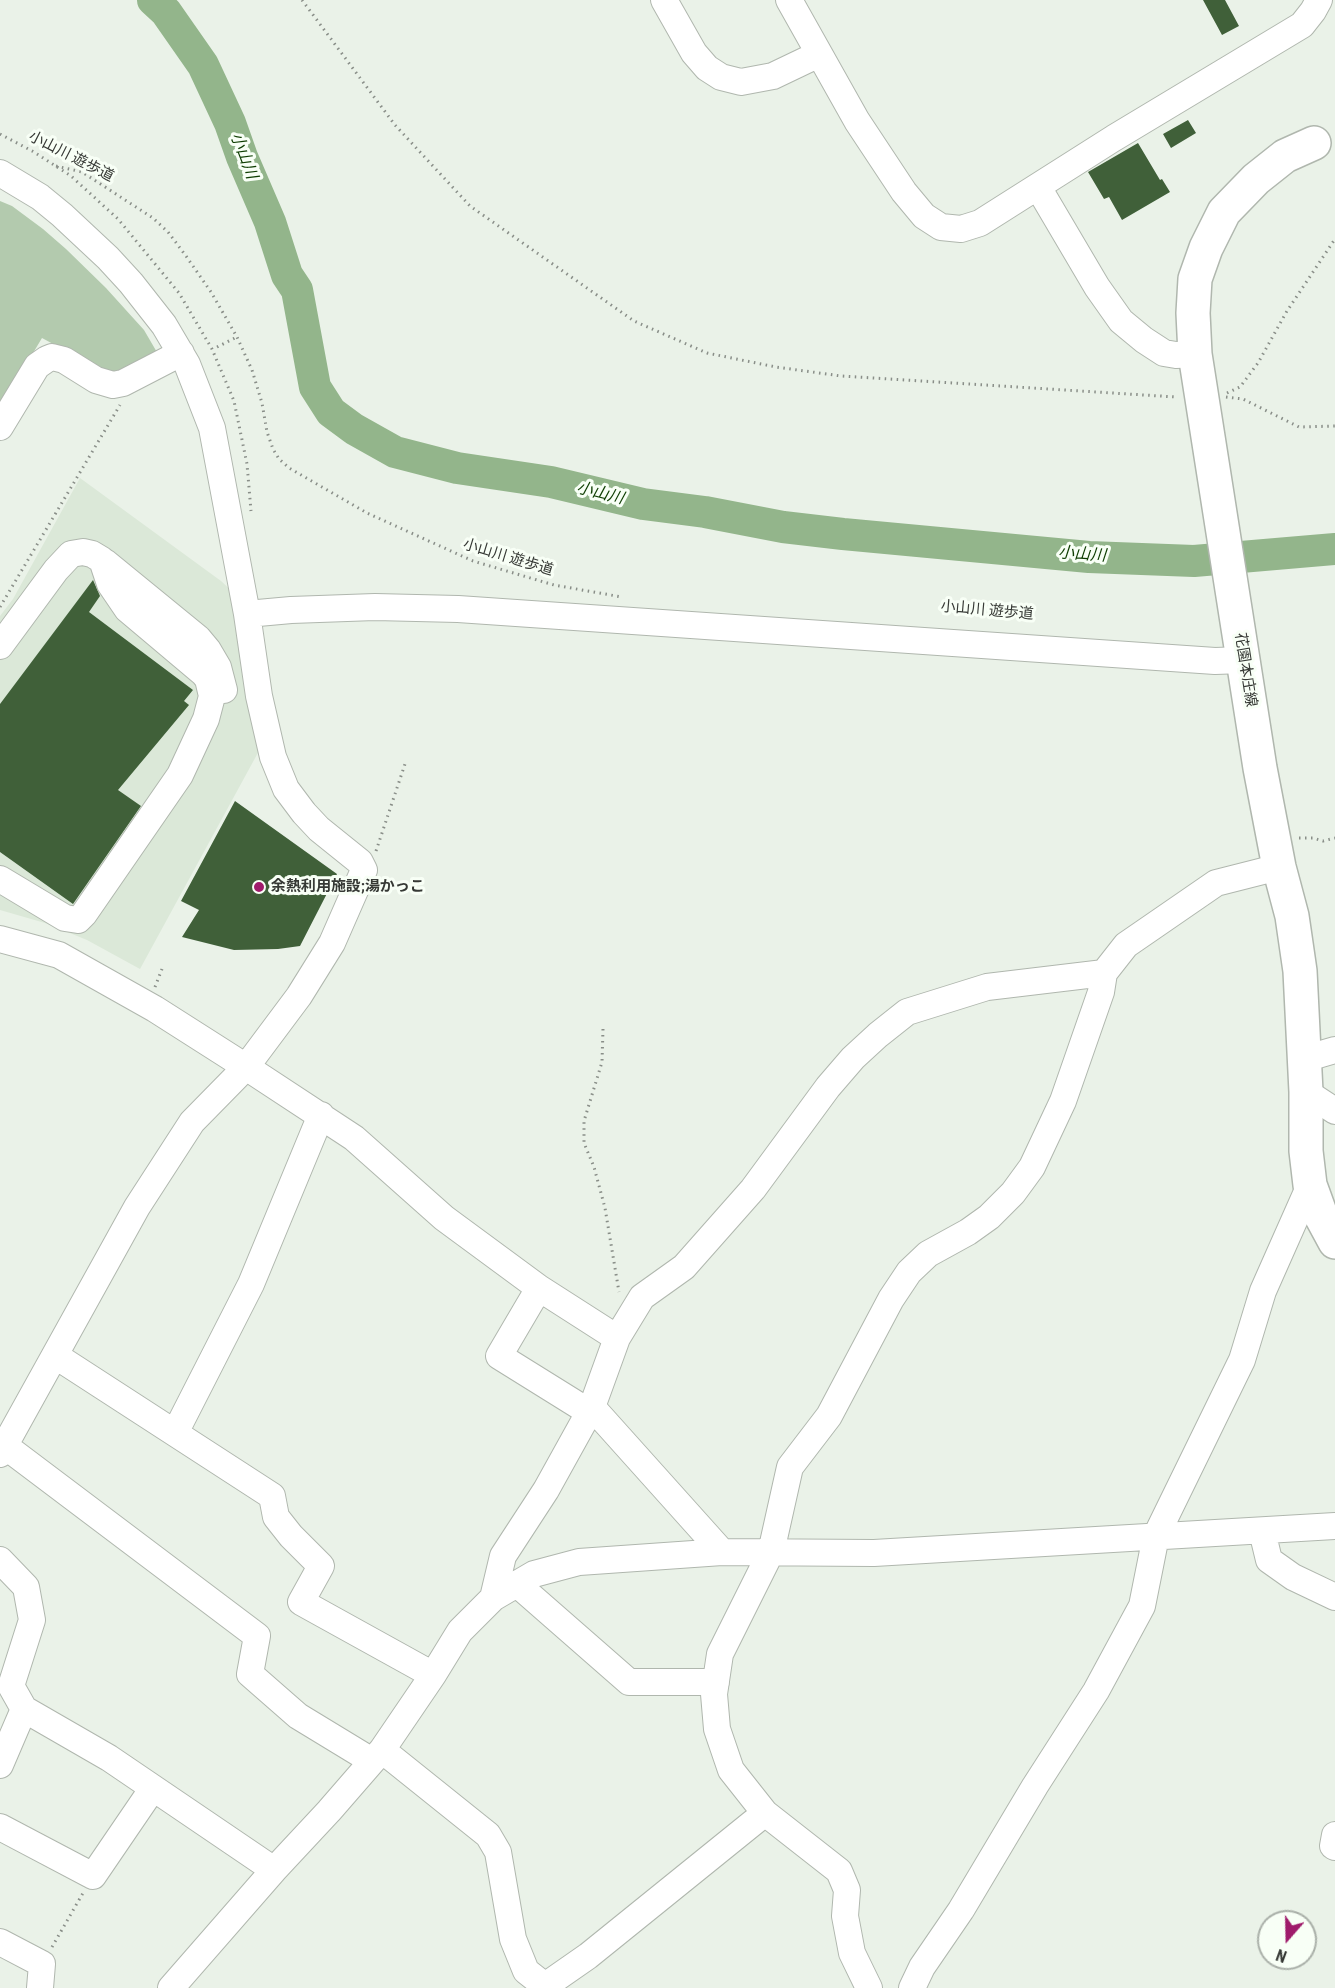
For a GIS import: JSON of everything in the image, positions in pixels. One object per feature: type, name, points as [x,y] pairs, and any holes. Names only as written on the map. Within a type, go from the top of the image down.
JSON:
[{"type":"main road","name":"花園本庄線","points":[[1328,138],[1285,156],[1256,179],[1224,212],[1206,248],[1195,279],[1192,313],[1196,354],[1206,400],[1241,646],[1277,856],[1292,916],[1300,971],[1306,1092],[1306,1151],[1310,1185],[1322,1218],[1335,1242]]},
{"type":"street","points":[[664,0],[694,52],[707,68],[721,77],[741,82],[773,76],[819,54]]},
{"type":"street","points":[[789,0],[857,121],[904,192],[924,216],[941,227],[961,229],[980,224],[1114,138],[1302,25],[1319,0]]},
{"type":"street","points":[[0,172],[40,197],[108,258],[153,310],[181,352],[202,397],[212,428],[247,614],[259,696],[273,757],[286,789],[304,813],[319,829],[360,862],[364,870],[324,958],[299,996],[246,1067],[192,1122],[120,1236],[3,1450],[257,1636],[250,1674],[298,1716],[377,1756],[488,1834],[498,1852],[513,1939],[526,1971],[544,1986],[588,1956],[765,1813]]},
{"type":"street","points":[[1038,187],[1097,287],[1121,321],[1164,353],[1176,356],[1196,354]]},
{"type":"street","points":[[0,428],[38,366],[46,359],[52,357],[64,360],[96,380],[113,385],[123,383],[181,352]]},
{"type":"street","points":[[0,646],[56,570],[72,554],[83,552],[92,554],[102,560],[110,584],[127,609],[203,673],[208,679],[212,696],[210,711],[180,775],[78,920],[65,918],[0,879]]},
{"type":"street","points":[[247,614],[375,607],[458,609],[1215,662],[1241,646]]},
{"type":"street","points":[[869,1988],[852,1953],[845,1916],[847,1890],[839,1871],[765,1813],[731,1770],[717,1729],[714,1694],[720,1654],[771,1552],[790,1467],[829,1416],[891,1299],[909,1272],[928,1254],[968,1232],[989,1217],[1013,1193],[1032,1167],[1064,1101],[1101,992],[1104,974],[1126,945],[1216,883],[1277,856]]},
{"type":"street","points":[[0,939],[43,950],[69,961],[155,1009],[321,1115],[373,1153],[444,1218],[539,1288],[621,1331]]},
{"type":"street","points":[[493,1598],[503,1556],[546,1490],[590,1409],[621,1331],[642,1297],[684,1267],[753,1189],[828,1087],[853,1058],[907,1012],[987,987],[1104,974]]},
{"type":"street","points":[[1304,1059],[1335,1050]]},
{"type":"street","points":[[1306,1092],[1335,1111]]},
{"type":"street","points":[[176,1433],[251,1284],[321,1115]]},
{"type":"street","points":[[912,1988],[922,1967],[961,1910],[1035,1786],[1096,1691],[1142,1606],[1156,1536],[1242,1360],[1263,1291],[1310,1185]]},
{"type":"street","points":[[539,1288],[499,1356],[590,1409],[722,1552]]},
{"type":"street","points":[[56,1356],[272,1496],[276,1517],[291,1536],[321,1566],[301,1602],[433,1675]]},
{"type":"street","points":[[171,1988],[377,1756],[433,1675],[460,1631],[493,1598],[534,1574],[579,1562],[722,1552],[874,1553],[1335,1526]]},
{"type":"street","points":[[1262,1531],[1269,1560],[1293,1577],[1335,1597]]},
{"type":"street","points":[[0,1560],[27,1587],[32,1620],[11,1686],[24,1709],[109,1758],[274,1870]]},
{"type":"street","points":[[517,1584],[629,1682],[716,1682]]},
{"type":"street","points":[[0,1765],[24,1709]]},
{"type":"street","points":[[0,1827],[93,1876],[153,1788]]},
{"type":"street","points":[[1335,1835],[1333,1846],[1335,1847]]},
{"type":"street","points":[[0,1942],[41,1976]]},
{"type":"path","points":[[302,0],[394,125],[471,206],[634,321],[707,353],[776,367],[841,376],[1206,400],[1243,399],[1299,427],[1335,426]]},
{"type":"path","name":"小山川 遊歩道","points":[[0,134],[57,166],[82,172],[153,218],[168,232],[211,292],[237,337],[252,370],[273,449],[279,459],[296,474],[367,513],[473,561],[554,585],[630,598]]},
{"type":"path","points":[[1206,400],[1240,387],[1246,380],[1287,311],[1335,239]]},
{"type":"path","points":[[217,347],[237,337]]},
{"type":"path","points":[[0,607],[124,398]]},
{"type":"path","points":[[364,870],[373,858],[382,837],[406,761]]},
{"type":"path","points":[[1277,856],[1302,837],[1323,841],[1335,838]]},
{"type":"path","points":[[603,1029],[602,1062],[584,1121],[584,1143],[594,1167],[605,1208],[621,1331]]},
{"type":"path","points":[[41,1976],[93,1876]]},
{"type":"shaded area","points":[[80,478],[221,581],[236,595],[260,749],[140,969],[87,940],[45,923],[0,910],[0,616],[13,599]]},
{"type":"green space","points":[[0,201],[12,206],[66,249],[144,330],[158,354],[118,375],[107,373],[42,338],[0,408]]},
{"type":"building","points":[[1203,0],[1225,0],[1239,26],[1222,35]]},
{"type":"building","points":[[1188,120],[1196,133],[1171,148],[1163,134]]},
{"type":"building","points":[[1138,143],[1160,180],[1162,179],[1170,192],[1122,220],[1109,197],[1104,199],[1088,172]]},
{"type":"building","points":[[93,580],[100,596],[89,612],[193,690],[184,701],[189,705],[118,790],[141,806],[73,904],[0,852],[0,704]]},
{"type":"building","name":"余熱利用施設;湯かっこ","points":[[235,801],[337,874],[300,946],[234,950],[182,937],[199,910],[181,901]]},
{"type":"waterway","name":"小山川","points":[[153,0],[166,12],[203,65],[230,123],[270,222],[287,275],[297,290],[315,387],[331,412],[354,429],[395,452],[457,468],[551,482],[643,504],[705,512],[783,527],[843,534],[1089,557],[1194,561],[1335,549]]},
{"type":"place","name":"余熱利用施設;湯かっこ","points":[[259,887]]}]
